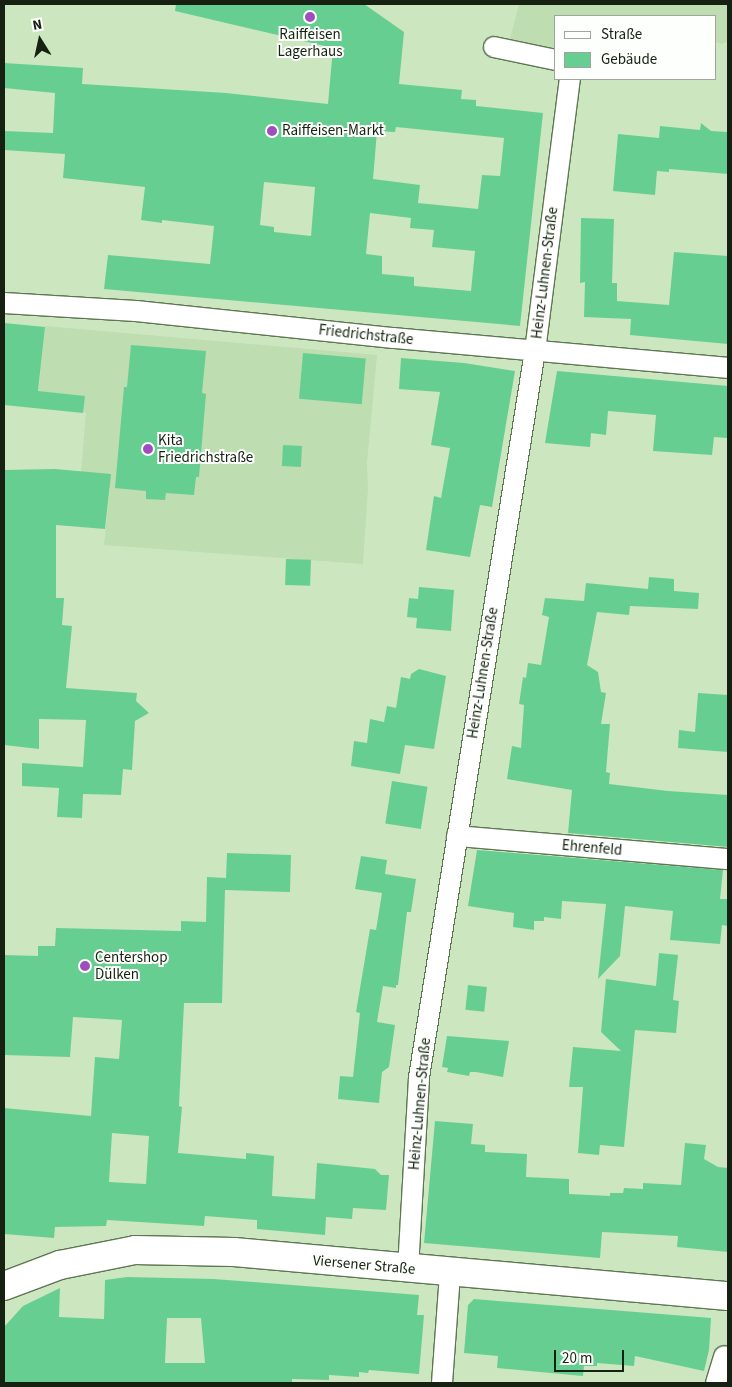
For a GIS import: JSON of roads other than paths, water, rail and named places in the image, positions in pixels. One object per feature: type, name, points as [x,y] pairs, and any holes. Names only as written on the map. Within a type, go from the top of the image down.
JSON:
[{"type":"main road","name":"Viersener Straße","points":[[4,1286],[60,1265],[135,1250],[234,1252],[450,1273],[728,1296]]},
{"type":"street","points":[[494,47],[554,60]]},
{"type":"street","name":"Heinz-Luhnen-Straße","points":[[408,1269],[419,1077],[535,351],[570,80]]},
{"type":"street","name":"Friedrichstraße","points":[[4,303],[136,311],[535,351],[728,368]]},
{"type":"street","name":"Ehrenfeld","points":[[457,836],[728,859]]},
{"type":"street","points":[[442,1383],[450,1273]]},
{"type":"street","points":[[716,1383],[724,1356]]},
{"type":"place","name":"Raiffeisen Lagerhaus","points":[[310,17]]},
{"type":"place","name":"Raiffeisen-Markt","points":[[272,131]]},
{"type":"place","name":"Kita Friedrichstraße","points":[[148,449]]},
{"type":"place","name":"Centershop Dülken","points":[[85,966]]}]
